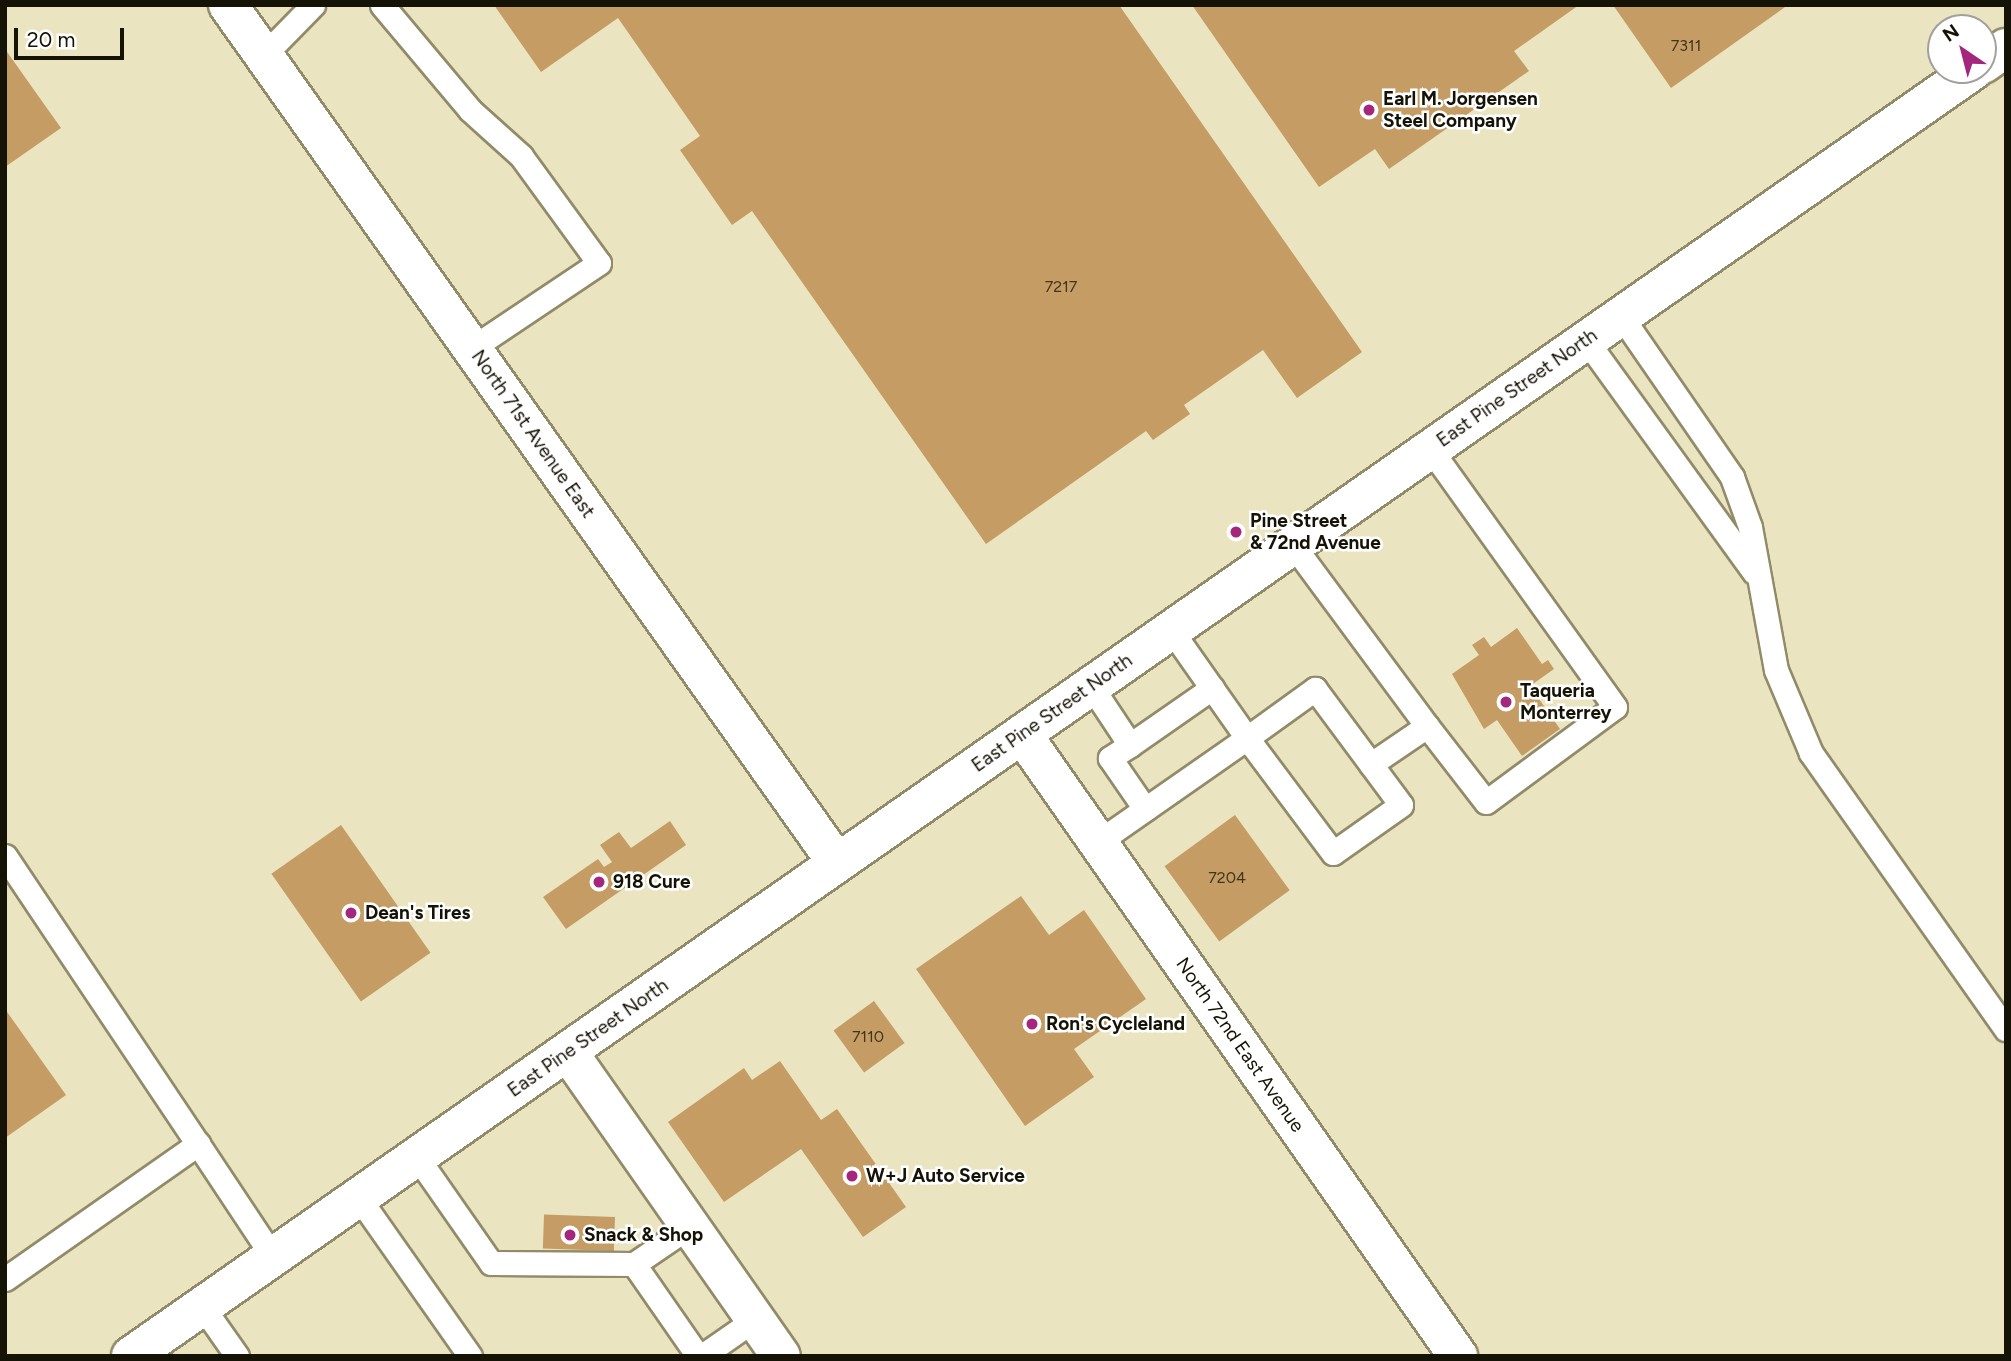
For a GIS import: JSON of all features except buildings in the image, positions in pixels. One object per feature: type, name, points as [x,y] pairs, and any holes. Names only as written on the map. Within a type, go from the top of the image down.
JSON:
[{"type":"street","name":"North 71st Avenue East","points":[[228,5],[837,863]]},
{"type":"street","name":"East Pine Street North","points":[[131,1356],[1954,84]]},
{"type":"street","name":"North 72nd East Avenue","points":[[1022,734],[1458,1356]]},
{"type":"street","points":[[568,1052],[781,1356]]},
{"type":"lane","points":[[264,55],[313,5]]},
{"type":"lane","points":[[382,5],[470,110],[521,156],[599,262],[472,348]]},
{"type":"lane","points":[[1621,316],[1732,477],[1749,527],[1755,575],[1776,670],[1811,754],[2006,1029]]},
{"type":"lane","points":[[1586,340],[1755,575]]},
{"type":"lane","points":[[1293,545],[1486,802],[1615,706],[1430,449]]},
{"type":"lane","points":[[1098,842],[1247,738],[1315,689],[1401,805],[1333,853],[1247,738],[1171,630]]},
{"type":"lane","points":[[1091,686],[1130,745]]},
{"type":"lane","points":[[1145,809],[1110,758],[1212,688]]},
{"type":"lane","points":[[1371,764],[1427,726]]},
{"type":"lane","points":[[5,856],[274,1257]]},
{"type":"lane","points":[[5,1279],[198,1144]]},
{"type":"lane","points":[[417,1157],[491,1263],[634,1264],[690,1226]]},
{"type":"lane","points":[[359,1198],[470,1356]]},
{"type":"lane","points":[[634,1264],[700,1356],[755,1319]]},
{"type":"lane","points":[[202,1306],[237,1356]]},
{"type":"place","name":"Earl M. Jorgensen Steel Company","points":[[1369,110]]},
{"type":"place","name":"Pine Street & 72nd Avenue","points":[[1236,532]]},
{"type":"place","name":"Taqueria Monterrey","points":[[1506,702]]},
{"type":"place","name":"918 Cure","points":[[599,882]]},
{"type":"place","name":"Dean's Tires","points":[[351,913]]},
{"type":"place","name":"Ron's Cycleland","points":[[1032,1024]]},
{"type":"place","name":"W+J Auto Service","points":[[852,1176]]},
{"type":"place","name":"Snack & Shop","points":[[570,1235]]}]
